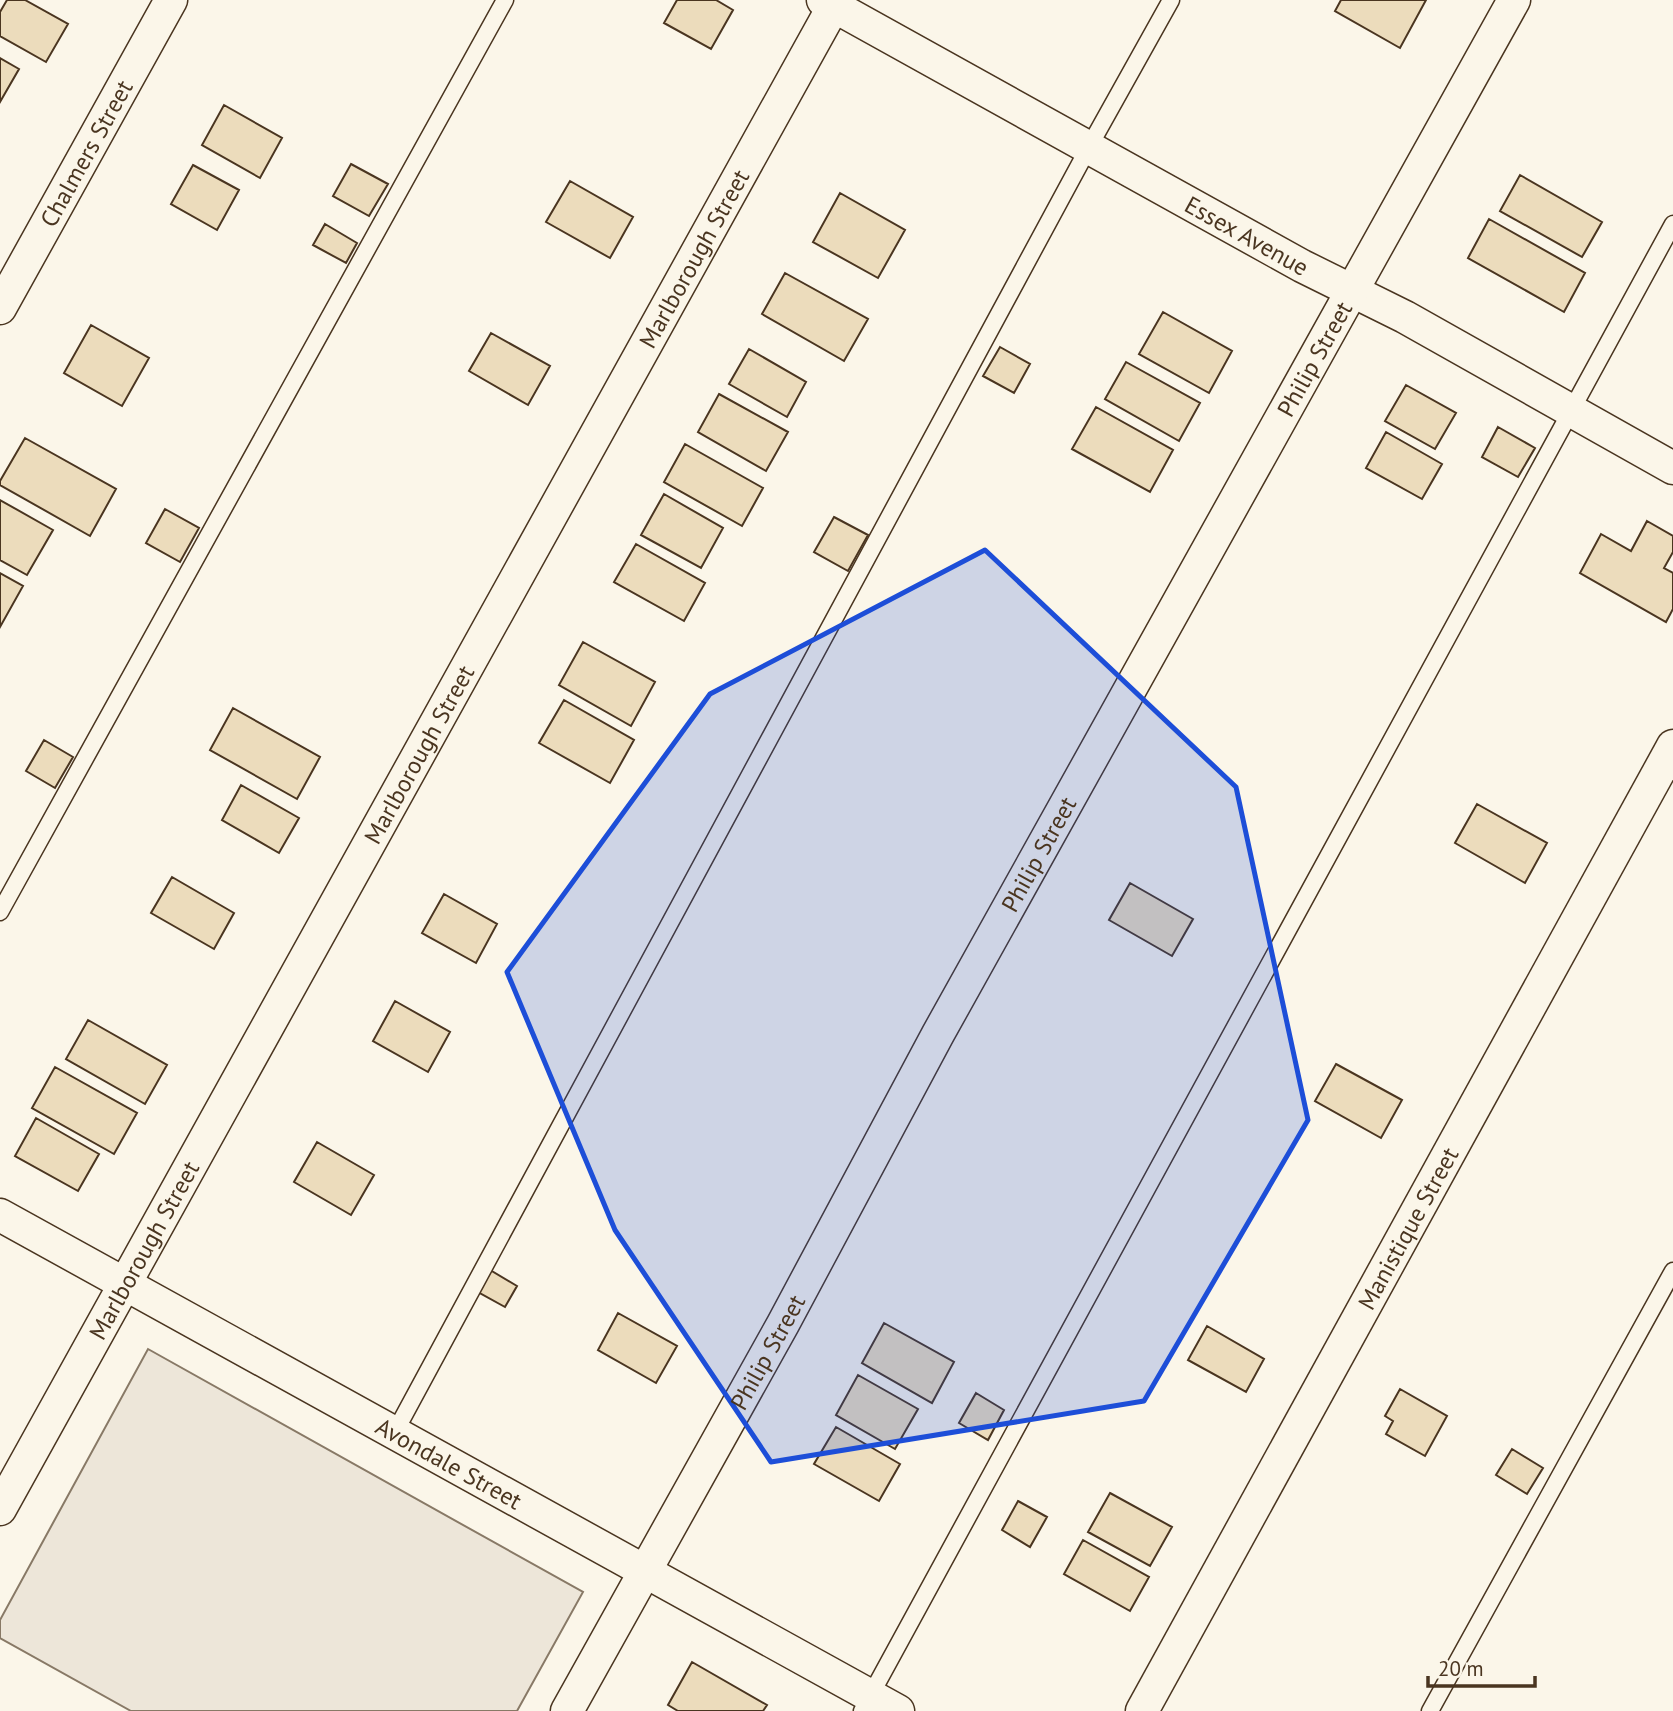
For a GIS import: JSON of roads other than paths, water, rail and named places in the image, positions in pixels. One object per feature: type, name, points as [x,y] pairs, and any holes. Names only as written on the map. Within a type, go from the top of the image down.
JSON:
[{"type":"street","name":"Chalmers Street","points":[[0,308],[171,0]]},
{"type":"street","name":"Philip Street","points":[[567,1711],[783,1324],[938,1034],[1514,0]]},
{"type":"street","name":"Essex Avenue","points":[[832,2],[1302,266],[1405,317],[1673,467]]},
{"type":"street","name":"Marlborough Street","points":[[0,1509],[832,2]]},
{"type":"street","name":"Manistique Street","points":[[1142,1711],[1673,746]]},
{"type":"street","name":"Avondale Street","points":[[0,1214],[645,1571],[877,1706]]},
{"type":"lane","points":[[0,912],[505,0]]},
{"type":"lane","points":[[395,1432],[1171,0]]},
{"type":"lane","points":[[877,1706],[1570,411],[1673,224]]},
{"type":"lane","points":[[1430,1711],[1673,1271]]}]
